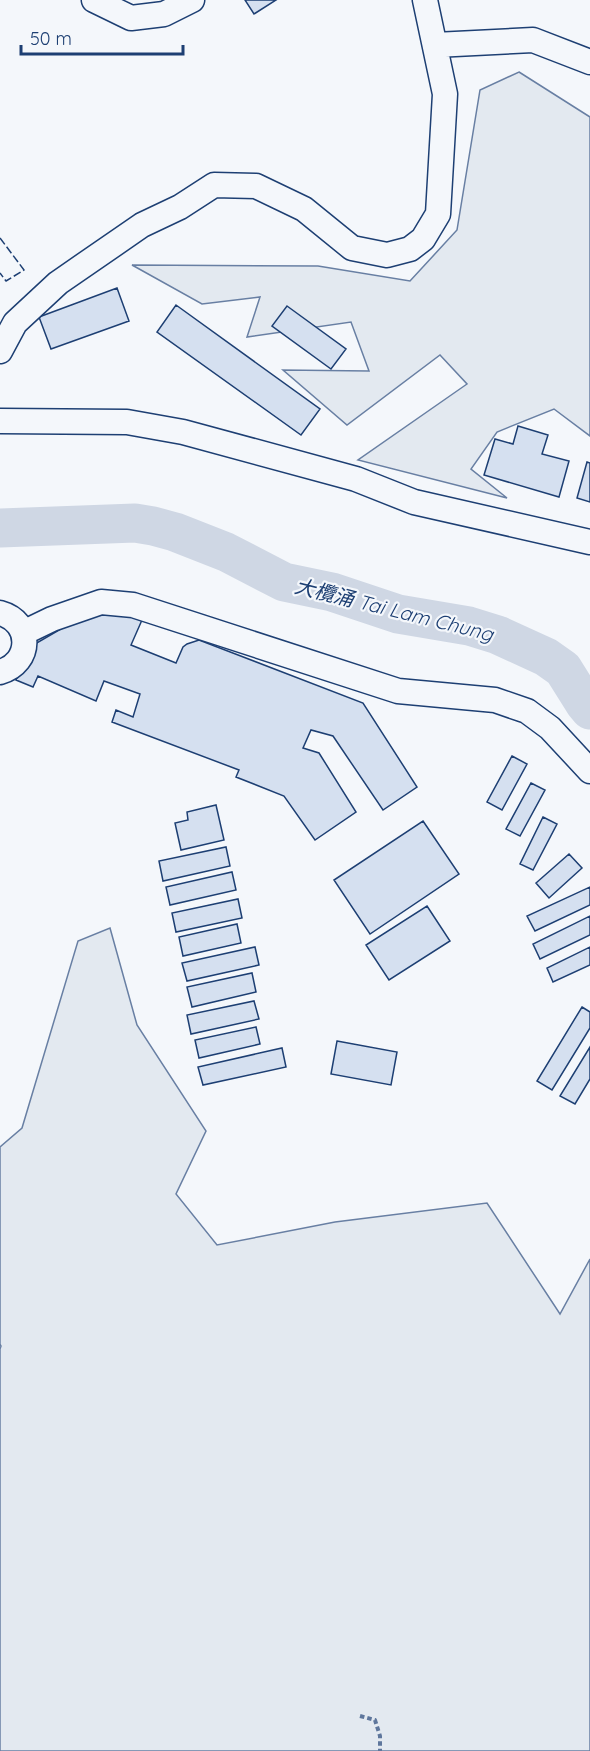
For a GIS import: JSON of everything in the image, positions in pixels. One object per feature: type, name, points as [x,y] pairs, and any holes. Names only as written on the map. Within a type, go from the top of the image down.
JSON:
[{"type":"lane","points":[[94,0],[131,18],[164,14],[192,0]]},
{"type":"lane","points":[[0,351],[15,323],[58,283],[142,225],[180,207],[214,185],[256,186],[304,209],[352,248],[387,255],[410,249],[423,239],[438,214],[445,94],[425,0]]},
{"type":"lane","points":[[435,45],[533,40],[590,62]]},
{"type":"lane","points":[[0,421],[127,422],[183,432],[356,479],[414,502],[590,542]]},
{"type":"lane","points":[[23,633],[52,619],[101,602],[133,605],[398,691],[495,700],[527,711],[550,728],[590,771]]},
{"type":"lane","points":[[0,613],[13,618],[19,625],[24,642],[20,659],[14,666],[0,672]]},
{"type":"path","points":[[360,1716],[375,1720],[380,1736],[380,1751]]},
{"type":"shaded area","points":[[519,72],[590,117],[590,436],[554,409],[497,432],[471,469],[507,498],[358,460],[467,384],[440,355],[347,425],[283,370],[369,371],[351,322],[247,337],[260,297],[202,304],[132,265],[318,266],[410,281],[457,230],[480,90]]},
{"type":"shaded area","points":[[110,928],[137,1025],[206,1131],[176,1194],[217,1245],[335,1222],[487,1203],[560,1314],[590,1259],[590,1751],[0,1751],[0,1147],[22,1128],[78,941]]},
{"type":"building","points":[[245,0],[276,0],[254,14]]},
{"type":"building","points":[[117,288],[129,321],[51,349],[39,317]]},
{"type":"building","points":[[176,305],[320,409],[301,435],[157,332]]},
{"type":"building","points":[[287,306],[346,349],[331,369],[272,326]]},
{"type":"building","points":[[518,426],[548,435],[542,454],[569,461],[559,497],[484,475],[495,439],[513,444]]},
{"type":"building","points":[[587,462],[590,463],[590,502],[577,498]]},
{"type":"building","points":[[102,605],[142,620],[131,645],[176,663],[183,647],[199,640],[363,703],[417,787],[383,810],[333,736],[311,730],[303,748],[319,753],[356,812],[315,840],[284,796],[236,777],[239,770],[112,722],[116,710],[133,717],[140,694],[104,681],[96,701],[38,676],[33,687],[16,680],[28,648]]},
{"type":"building","points":[[512,756],[527,764],[502,810],[487,802]]},
{"type":"building","points":[[531,783],[545,790],[520,836],[506,829]]},
{"type":"building","points":[[216,805],[224,840],[181,850],[175,823],[188,820],[187,812]]},
{"type":"building","points":[[543,817],[557,824],[533,870],[520,864]]},
{"type":"building","points":[[423,821],[459,874],[370,934],[334,880]]},
{"type":"building","points":[[226,847],[230,866],[163,881],[159,861]]},
{"type":"building","points":[[569,854],[582,868],[549,898],[536,883]]},
{"type":"building","points":[[232,872],[236,890],[170,905],[166,887]]},
{"type":"building","points":[[590,887],[590,905],[535,931],[527,916]]},
{"type":"building","points":[[238,899],[242,918],[176,932],[172,913]]},
{"type":"building","points":[[427,906],[450,941],[389,980],[366,945]]},
{"type":"building","points":[[590,916],[590,935],[540,959],[533,944]]},
{"type":"building","points":[[237,924],[241,943],[183,956],[179,937]]},
{"type":"building","points":[[255,947],[259,965],[187,981],[182,963]]},
{"type":"building","points":[[590,947],[590,965],[553,982],[547,968]]},
{"type":"building","points":[[252,973],[256,992],[192,1007],[187,987]]},
{"type":"building","points":[[254,1001],[259,1019],[191,1034],[187,1015]]},
{"type":"building","points":[[582,1007],[590,1012],[590,1028],[552,1090],[537,1081]]},
{"type":"building","points":[[256,1027],[260,1044],[199,1058],[195,1040]]},
{"type":"building","points":[[337,1041],[397,1052],[391,1085],[331,1074]]},
{"type":"building","points":[[590,1047],[590,1079],[575,1104],[560,1096]]},
{"type":"building","points":[[282,1048],[286,1067],[203,1085],[198,1067]]},
{"type":"waterway","name":"大欖涌 Tai Lam Chung","points":[[0,528],[135,523],[175,532],[226,552],[284,582],[332,592],[398,614],[469,626],[498,635],[546,657],[563,669],[590,710]]},
{"type":"fence","points":[[0,238],[24,270],[6,281],[0,273]]}]
